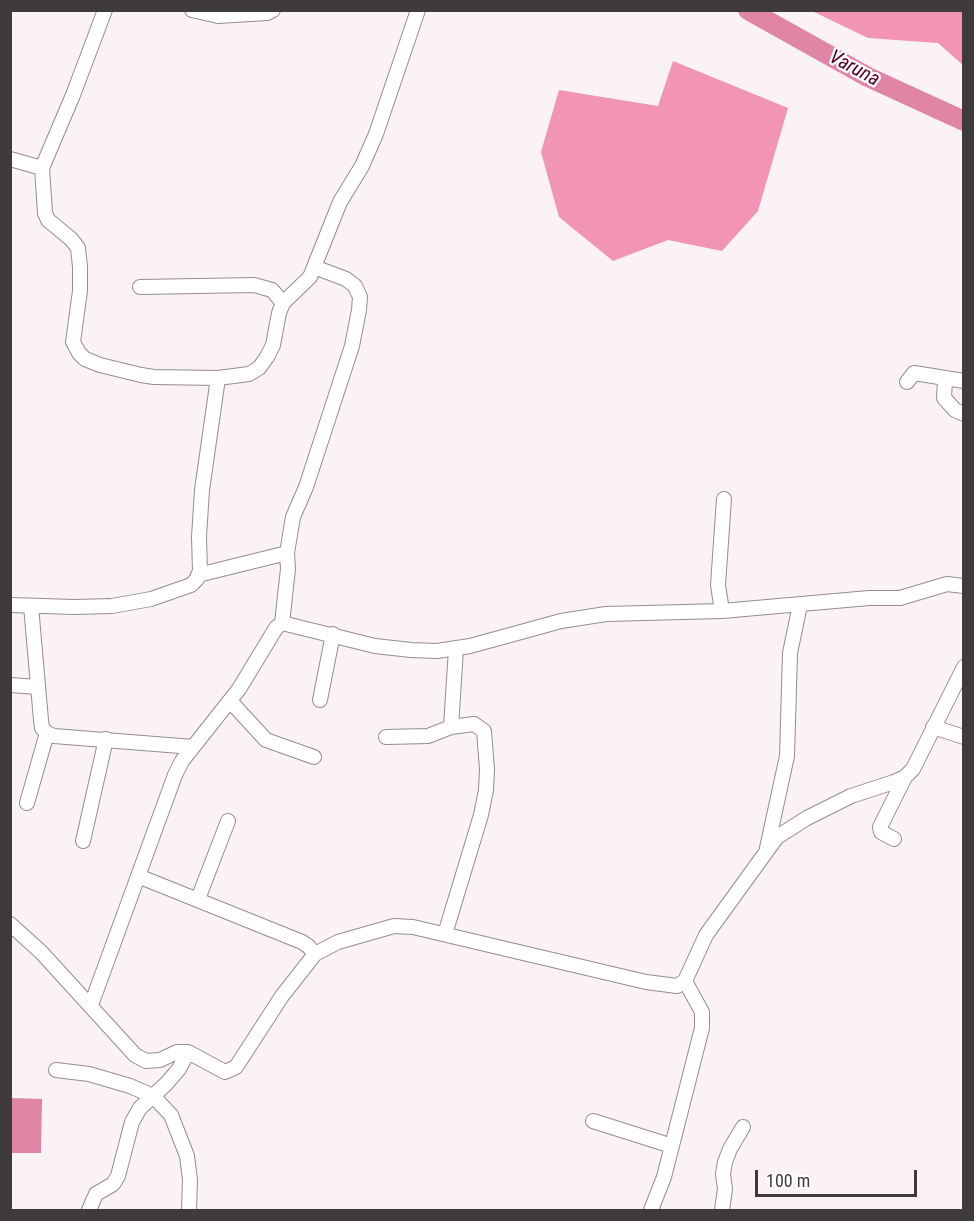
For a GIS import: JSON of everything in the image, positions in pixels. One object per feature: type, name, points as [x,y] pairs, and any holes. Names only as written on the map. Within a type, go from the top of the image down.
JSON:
[{"type":"street","points":[[105,10],[42,168],[45,213],[48,220],[71,238],[78,248],[80,291],[73,342],[85,359],[100,365],[154,377],[218,378],[249,374],[259,368],[267,357],[273,345],[283,303],[309,277],[340,202],[362,166],[376,134],[418,10]]},
{"type":"street","points":[[192,10],[218,16],[267,13],[273,10]]},
{"type":"street","points":[[10,159],[42,168]]},
{"type":"street","points":[[282,623],[288,569],[287,553],[293,517],[306,487],[352,346],[359,310],[360,297],[355,286],[346,279],[314,267]]},
{"type":"street","points":[[140,287],[254,285],[272,290],[283,303]]},
{"type":"street","points":[[907,382],[914,373],[945,380],[963,381]]},
{"type":"street","points":[[10,605],[111,606],[151,599],[191,585],[197,579],[202,490],[218,378]]},
{"type":"street","points":[[945,380],[944,398],[955,410],[963,414]]},
{"type":"street","points":[[722,611],[718,585],[724,499]]},
{"type":"street","points":[[198,575],[287,553]]},
{"type":"street","points":[[91,1005],[182,761],[230,700],[276,627],[282,623],[375,646],[437,651],[456,649],[561,621],[606,614],[722,611],[869,598],[900,598],[947,584],[963,586]]},
{"type":"street","points":[[766,850],[787,756],[790,653],[800,605]]},
{"type":"street","points":[[31,606],[42,728],[47,733],[54,736],[193,747]]},
{"type":"street","points":[[320,700],[333,634]]},
{"type":"street","points":[[451,727],[456,649]]},
{"type":"street","points":[[894,839],[881,832],[880,827],[905,777],[913,769],[963,667]]},
{"type":"street","points":[[10,685],[37,687]]},
{"type":"street","points":[[230,700],[266,740],[314,757]]},
{"type":"street","points":[[386,737],[428,736],[451,727],[474,724],[484,731],[486,790],[481,815],[445,934]]},
{"type":"street","points":[[933,727],[963,737]]},
{"type":"street","points":[[27,803],[47,733]]},
{"type":"street","points":[[83,841],[106,739]]},
{"type":"street","points":[[10,924],[41,952],[135,1055],[146,1061],[160,1060],[177,1052],[188,1052],[219,1071],[225,1072],[232,1070],[282,996],[315,954],[338,942],[394,926],[413,927],[646,982],[677,986],[685,981],[706,935],[777,837],[851,795],[905,777]]},
{"type":"street","points":[[198,899],[228,821]]},
{"type":"street","points":[[138,876],[302,942],[315,954]]},
{"type":"street","points":[[651,1210],[664,1177],[703,1019],[699,1006],[685,981]]},
{"type":"street","points":[[89,1210],[96,1194],[113,1184],[118,1176],[132,1122],[140,1108],[179,1069],[188,1052]]},
{"type":"street","points":[[56,1070],[89,1074],[153,1096],[171,1115],[187,1155],[190,1180],[189,1210]]},
{"type":"street","points":[[593,1121],[672,1146]]},
{"type":"street","points":[[722,1210],[725,1162],[743,1127]]},
{"type":"shaded area","points":[[812,11],[963,11],[963,65],[938,43],[868,38]]},
{"type":"shaded area","points":[[673,61],[788,108],[758,211],[722,251],[668,240],[613,261],[559,217],[541,152],[559,90],[658,106]]},
{"type":"shaded area","points":[[11,1098],[42,1099],[41,1153],[11,1153]]},
{"type":"waterway","name":"Varuna","points":[[748,10],[868,77],[964,121]]}]
